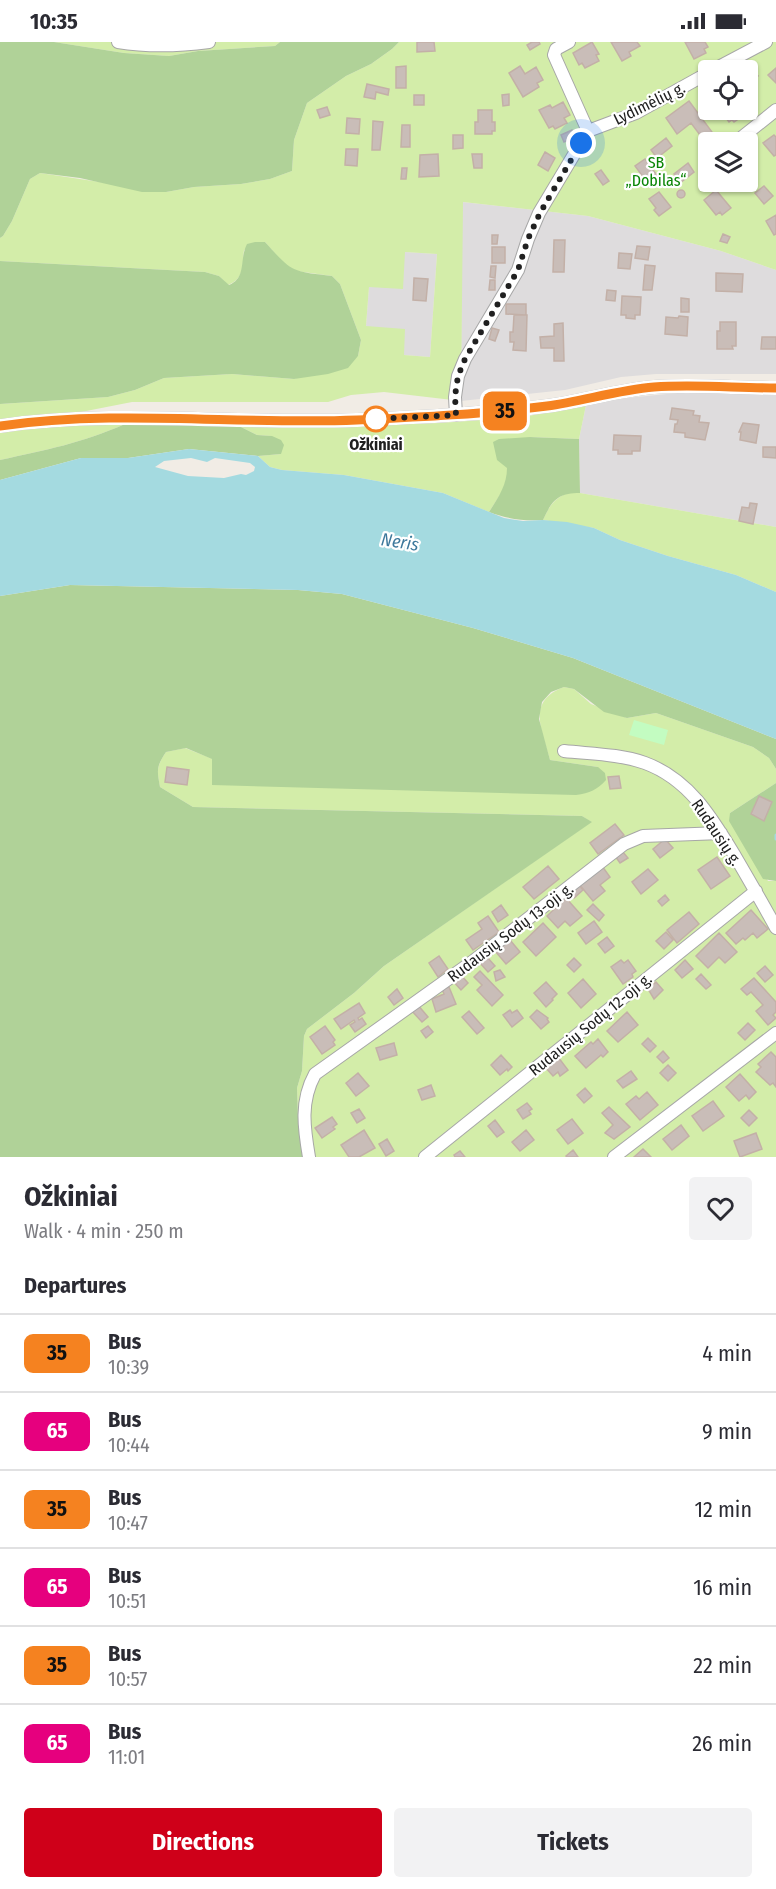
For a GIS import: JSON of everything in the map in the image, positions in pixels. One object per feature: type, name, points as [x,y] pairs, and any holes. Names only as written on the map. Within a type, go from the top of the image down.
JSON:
[{"type":"street","points":[[122,42],[154,46],[209,42]]},
{"type":"street","points":[[456,415],[455,396],[458,376],[465,359],[518,270],[528,239],[540,213],[588,131],[555,55],[556,49],[569,42]]},
{"type":"street","points":[[732,60],[766,42]]},
{"type":"street","name":"Lydimėlių g.","points":[[588,131],[636,113],[698,79]]},
{"type":"street","points":[[748,132],[776,110]]},
{"type":"street","points":[[0,426],[28,422],[142,417],[302,421],[456,415],[549,405],[651,387],[692,385],[776,388]]},
{"type":"street","name":"Rudausių g.","points":[[564,751],[621,757],[644,763],[662,771],[686,788],[699,801],[721,833],[776,928]]},
{"type":"street","name":"Rudausių Sodų 13-oji g.","points":[[309,1157],[305,1133],[304,1101],[308,1086],[315,1074],[472,962],[624,844],[643,836],[721,833]]},
{"type":"street","name":"Rudausių Sodų 12-oji g.","points":[[424,1157],[756,891]]},
{"type":"street","points":[[614,1157],[776,1033]]},
{"type":"shaded area","points":[[462,202],[588,216],[721,251],[776,270],[776,374],[656,374],[621,377],[565,390],[461,401]]},
{"type":"shaded area","points":[[405,252],[437,254],[430,357],[404,355],[366,326],[369,287]]},
{"type":"shaded area","points":[[687,392],[776,394],[776,527],[580,493],[579,439],[586,405],[616,399]]},
{"type":"green space","points":[[0,42],[54,42],[124,53],[169,56],[198,51],[275,46],[280,42],[399,42],[371,64],[346,76],[307,103],[294,140],[292,171],[270,179],[241,184],[194,187],[166,192],[142,192],[80,178],[40,173],[30,179],[12,221],[0,238]]},
{"type":"green space","points":[[54,42],[280,42],[275,46],[198,51],[169,56],[124,53]]},
{"type":"green space","name":"SB „Dobilas“","points":[[399,42],[776,42],[776,270],[721,251],[588,216],[463,202],[461,401],[384,392],[351,395],[328,402],[132,402],[76,413],[0,420],[0,404],[108,397],[135,390],[164,378],[232,374],[294,379],[358,356],[361,340],[340,284],[332,276],[296,271],[286,266],[265,242],[244,250],[240,275],[228,285],[219,276],[205,272],[0,261],[0,238],[12,221],[30,179],[40,173],[166,192],[194,187],[241,184],[270,179],[292,171],[294,140],[307,103],[346,76],[371,64]],"holes":[[[405,252],[437,254],[430,357],[404,355],[405,329],[366,326],[369,287],[403,289]]]},
{"type":"green space","points":[[265,242],[294,269],[332,276],[340,284],[361,340],[358,356],[348,368],[328,374],[294,379],[232,374],[164,378],[135,390],[108,397],[0,404],[0,261],[205,272],[219,276],[229,285],[238,278],[247,244]]},
{"type":"green space","points":[[586,405],[579,439],[530,437],[507,467],[503,490],[489,512],[443,493],[344,475],[270,467],[258,456],[281,454],[271,436],[257,435],[239,426],[440,423],[523,417]]},
{"type":"green space","points":[[125,424],[79,441],[0,460],[0,433],[52,426]]},
{"type":"green space","points":[[125,424],[239,426],[257,435],[272,436],[281,440],[284,445],[281,454],[258,456],[189,449],[128,458],[81,458],[0,480],[0,460],[79,441]]},
{"type":"green space","points":[[530,437],[579,439],[580,493],[572,493],[556,499],[543,520],[516,519],[489,512],[504,486],[507,474],[507,468],[497,460],[493,442],[499,439]]},
{"type":"green space","points":[[568,493],[580,493],[776,527],[776,592],[736,575],[668,556],[620,540],[594,528],[543,520],[552,504]]},
{"type":"green space","points":[[70,585],[298,590],[342,594],[473,628],[573,658],[776,739],[776,769],[769,758],[753,747],[656,713],[627,718],[604,712],[574,689],[564,687],[551,692],[542,702],[539,719],[550,760],[598,767],[605,773],[606,780],[593,790],[576,795],[212,785],[212,759],[186,748],[166,752],[158,769],[160,787],[193,807],[582,816],[592,822],[384,966],[354,993],[307,1029],[304,1036],[302,1071],[297,1088],[298,1117],[305,1157],[0,1157],[0,596]]},
{"type":"green space","points":[[564,687],[574,689],[591,704],[627,718],[656,713],[753,747],[769,758],[776,769],[776,783],[730,813],[768,881],[776,881],[776,1157],[305,1157],[298,1117],[297,1088],[302,1071],[304,1036],[307,1029],[354,993],[384,966],[591,822],[582,816],[193,807],[160,787],[158,769],[160,762],[166,752],[185,748],[213,759],[212,784],[598,767],[550,760],[541,727],[541,708],[552,693]]},
{"type":"green space","points":[[634,720],[668,730],[664,745],[629,735]]},
{"type":"green space","points":[[776,783],[776,881],[763,879],[729,821],[730,813]]},
{"type":"water","name":"Neris","points":[[189,449],[258,456],[270,467],[282,470],[344,475],[443,493],[504,518],[567,522],[594,528],[620,540],[668,556],[736,575],[776,592],[776,739],[573,658],[473,628],[342,594],[298,590],[70,585],[0,596],[0,480],[81,458],[128,458]],"holes":[[[191,458],[207,462],[215,458],[250,463],[255,467],[254,471],[246,475],[224,478],[188,476],[155,467],[164,461]]]},
{"type":"building","points":[[417,42],[434,42],[435,51],[417,52]]},
{"type":"building","points":[[532,42],[540,44],[530,50],[527,45]]},
{"type":"building","points":[[592,42],[599,54],[596,55],[599,61],[585,68],[582,63],[579,65],[573,53]]},
{"type":"building","points":[[611,42],[637,42],[640,46],[629,52],[631,56],[622,61]]},
{"type":"building","points":[[685,42],[705,42],[708,47],[704,49],[706,53],[694,59]]},
{"type":"building","points":[[406,66],[406,88],[396,88],[396,67]]},
{"type":"building","points":[[520,66],[525,74],[536,67],[543,80],[537,83],[539,87],[523,97],[509,73]]},
{"type":"building","points":[[776,68],[776,83],[768,75]]},
{"type":"building","points":[[367,84],[389,89],[388,95],[376,92],[375,99],[364,97]]},
{"type":"building","points":[[509,94],[509,105],[503,106],[502,95]]},
{"type":"building","points":[[414,95],[424,95],[424,105],[414,105]]},
{"type":"building","points":[[689,101],[698,113],[698,120],[703,120],[712,132],[698,132],[691,123],[677,134],[666,118]]},
{"type":"building","points":[[563,102],[570,115],[564,118],[567,123],[555,129],[553,126],[549,128],[539,110],[550,105],[552,108]]},
{"type":"building","points":[[327,107],[330,115],[320,118],[317,110]]},
{"type":"building","points":[[478,110],[492,110],[495,131],[492,131],[492,134],[475,134]]},
{"type":"building","points":[[347,118],[360,119],[359,134],[346,133]]},
{"type":"building","points":[[373,121],[383,122],[380,150],[372,150]]},
{"type":"building","points":[[402,125],[410,125],[410,147],[401,147]]},
{"type":"building","points":[[572,130],[575,137],[564,142],[561,135]]},
{"type":"building","points":[[453,135],[463,135],[463,148],[453,149]]},
{"type":"building","points":[[774,135],[776,155],[774,156],[763,143]]},
{"type":"building","points":[[666,138],[672,146],[657,158],[651,150]]},
{"type":"building","points":[[346,149],[358,149],[357,166],[345,165]]},
{"type":"building","points":[[545,152],[555,158],[548,171],[538,165]]},
{"type":"building","points":[[438,154],[439,176],[419,177],[420,155]]},
{"type":"building","points":[[472,154],[482,154],[482,168],[474,168]]},
{"type":"building","points":[[645,159],[659,178],[649,185],[635,166]]},
{"type":"building","points":[[688,163],[694,172],[680,183],[674,174]]},
{"type":"building","points":[[402,168],[407,168],[406,179],[401,179]]},
{"type":"building","points":[[601,170],[609,181],[603,185],[595,174]]},
{"type":"building","points":[[764,186],[773,196],[764,204],[755,193]]},
{"type":"building","points":[[681,190],[685,194],[681,198],[677,194]]},
{"type":"building","points":[[659,192],[671,207],[659,216],[649,199]]},
{"type":"building","points":[[714,192],[718,192],[731,208],[722,215],[720,212],[716,215],[704,200]]},
{"type":"building","points":[[776,215],[776,234],[774,235],[766,221]]},
{"type":"building","points":[[723,234],[730,237],[727,243],[720,241]]},
{"type":"building","points":[[492,235],[498,235],[497,244],[492,244]]},
{"type":"building","points":[[554,240],[565,240],[564,272],[553,272]]},
{"type":"building","points":[[637,246],[650,247],[648,260],[635,258]]},
{"type":"building","points":[[492,247],[505,247],[505,263],[492,263]]},
{"type":"building","points":[[619,253],[632,254],[630,269],[618,268]]},
{"type":"building","points":[[645,265],[655,266],[652,290],[643,290]]},
{"type":"building","points":[[491,266],[496,266],[495,278],[490,277]]},
{"type":"building","points":[[716,273],[743,274],[742,292],[716,291]]},
{"type":"building","points":[[414,278],[428,279],[426,301],[413,300]]},
{"type":"building","points":[[490,280],[495,280],[495,290],[489,290]]},
{"type":"building","points":[[607,290],[616,291],[615,301],[606,300]]},
{"type":"building","points":[[622,296],[641,297],[640,315],[635,315],[635,319],[621,315]]},
{"type":"building","points":[[681,298],[689,299],[689,312],[681,312]]},
{"type":"building","points":[[506,304],[526,304],[526,315],[506,314]]},
{"type":"building","points":[[514,315],[527,315],[526,351],[513,350],[514,342],[510,342]]},
{"type":"building","points":[[679,316],[688,317],[687,336],[665,334],[666,317],[678,318]]},
{"type":"building","points":[[720,322],[736,322],[736,346],[732,346],[733,349],[717,349],[717,331],[720,331]]},
{"type":"building","points":[[563,323],[564,361],[554,361],[554,348],[541,348],[540,337],[554,336],[554,324]]},
{"type":"building","points":[[492,328],[499,330],[495,341],[489,339]]},
{"type":"building","points":[[762,337],[776,337],[776,349],[761,349]]},
{"type":"building","points":[[672,408],[694,411],[693,415],[700,416],[699,422],[709,423],[705,440],[685,437],[685,433],[674,432],[678,420],[670,419]]},
{"type":"building","points":[[743,423],[759,425],[756,443],[740,440],[741,432],[739,432]]},
{"type":"building","points":[[614,435],[641,436],[640,451],[632,451],[632,454],[618,454],[618,450],[613,450]]},
{"type":"building","points":[[763,447],[776,447],[776,458],[763,457]]},
{"type":"building","points":[[750,503],[757,504],[753,524],[739,521],[742,507],[749,508]]},
{"type":"building","points":[[167,767],[189,770],[187,785],[165,782]]},
{"type":"building","points":[[619,776],[621,788],[610,789],[608,777]]},
{"type":"building","points":[[759,796],[772,802],[764,821],[751,814]]},
{"type":"building","points":[[615,824],[624,835],[598,854],[590,843]]},
{"type":"building","points":[[665,839],[673,848],[660,858],[653,849]]},
{"type":"building","points":[[622,851],[628,858],[620,863],[615,856]]},
{"type":"building","points":[[717,857],[730,876],[711,889],[698,870]]},
{"type":"building","points":[[548,866],[559,879],[534,899],[523,887]]},
{"type":"building","points":[[602,866],[610,877],[600,885],[605,891],[593,901],[579,884]]},
{"type":"building","points":[[648,869],[658,880],[641,894],[632,882]]},
{"type":"building","points":[[579,885],[583,890],[574,898],[570,892]]},
{"type":"building","points":[[665,895],[669,900],[662,906],[658,901]]},
{"type":"building","points":[[566,898],[582,916],[570,926],[565,921],[558,928],[547,916]]},
{"type":"building","points":[[593,904],[604,915],[599,921],[587,910]]},
{"type":"building","points":[[501,905],[508,915],[498,922],[492,912]]},
{"type":"building","points":[[751,910],[768,929],[757,938],[753,933],[736,944],[726,933]]},
{"type":"building","points":[[689,912],[699,924],[677,943],[667,930]]},
{"type":"building","points":[[488,916],[499,932],[473,950],[466,940],[482,929],[478,923]]},
{"type":"building","points":[[594,921],[602,932],[586,944],[578,933]]},
{"type":"building","points":[[543,923],[556,937],[536,956],[523,942]]},
{"type":"building","points":[[666,932],[673,940],[664,949],[656,941]]},
{"type":"building","points":[[719,933],[737,952],[725,963],[719,957],[708,968],[696,956]]},
{"type":"building","points":[[607,937],[614,946],[605,953],[598,944]]},
{"type":"building","points":[[510,940],[520,952],[506,964],[495,951]]},
{"type":"building","points":[[439,956],[448,969],[438,977],[429,963]]},
{"type":"building","points":[[487,957],[495,966],[488,972],[480,963]]},
{"type":"building","points":[[574,958],[581,965],[574,972],[567,965]]},
{"type":"building","points":[[621,960],[624,963],[628,960],[636,971],[632,974],[633,977],[623,984],[611,967]]},
{"type":"building","points":[[685,960],[693,969],[682,978],[675,970]]},
{"type":"building","points":[[765,966],[773,975],[765,982],[757,973]]},
{"type":"building","points":[[500,970],[505,977],[496,981],[494,972]]},
{"type":"building","points":[[480,971],[503,995],[492,1006],[477,990],[482,985],[474,977]]},
{"type":"building","points":[[701,974],[711,985],[706,989],[696,979]]},
{"type":"building","points":[[461,975],[468,983],[461,990],[453,981]]},
{"type":"building","points":[[754,978],[776,1002],[776,1012],[773,1015],[776,1018],[768,1025],[756,1011],[763,1005],[751,992],[747,995],[741,989]]},
{"type":"building","points":[[583,979],[596,994],[581,1008],[568,993]]},
{"type":"building","points":[[546,982],[557,994],[546,1007],[534,993]]},
{"type":"building","points":[[656,982],[663,990],[654,999],[648,989]]},
{"type":"building","points":[[449,987],[456,1004],[436,1012],[432,999],[444,994],[442,989]]},
{"type":"building","points":[[397,989],[403,998],[394,1005],[388,997]]},
{"type":"building","points":[[359,1003],[365,1013],[358,1018],[359,1020],[362,1018],[366,1024],[355,1032],[350,1025],[355,1022],[354,1020],[341,1029],[334,1019]]},
{"type":"building","points":[[417,1004],[428,1017],[422,1022],[411,1010]]},
{"type":"building","points":[[510,1010],[512,1013],[517,1010],[523,1018],[512,1027],[503,1015]]},
{"type":"building","points":[[537,1010],[548,1018],[549,1022],[541,1029],[530,1017]]},
{"type":"building","points":[[469,1011],[484,1028],[477,1034],[462,1017]]},
{"type":"building","points":[[627,1012],[638,1025],[618,1042],[607,1031]]},
{"type":"building","points":[[748,1023],[755,1030],[745,1040],[738,1033]]},
{"type":"building","points":[[325,1026],[335,1040],[333,1042],[335,1045],[322,1054],[310,1037]]},
{"type":"building","points":[[428,1026],[433,1032],[426,1038],[421,1031]]},
{"type":"building","points":[[648,1038],[656,1046],[650,1052],[642,1044]]},
{"type":"building","points":[[598,1039],[608,1052],[586,1068],[575,1056]]},
{"type":"building","points":[[394,1043],[397,1055],[380,1060],[376,1048]]},
{"type":"building","points":[[663,1051],[669,1058],[663,1063],[657,1057]]},
{"type":"building","points":[[771,1052],[776,1057],[776,1087],[773,1083],[770,1085],[756,1072],[761,1067],[758,1064]]},
{"type":"building","points":[[501,1055],[512,1067],[500,1075],[491,1065]]},
{"type":"building","points":[[558,1057],[568,1070],[560,1076],[558,1072],[553,1076],[546,1068]]},
{"type":"building","points":[[668,1065],[676,1073],[668,1081],[660,1073]]},
{"type":"building","points":[[631,1071],[637,1079],[623,1088],[617,1081]]},
{"type":"building","points":[[358,1073],[369,1086],[356,1096],[346,1083]]},
{"type":"building","points":[[740,1074],[756,1092],[749,1099],[746,1095],[739,1101],[726,1087]]},
{"type":"building","points":[[431,1085],[435,1096],[422,1100],[418,1090]]},
{"type":"building","points":[[585,1088],[592,1096],[584,1103],[577,1095]]},
{"type":"building","points":[[647,1092],[658,1105],[640,1120],[626,1104],[636,1096],[639,1099]]},
{"type":"building","points":[[713,1101],[724,1116],[703,1131],[692,1116]]},
{"type":"building","points":[[527,1103],[532,1109],[529,1111],[531,1114],[523,1119],[517,1110]]},
{"type":"building","points":[[609,1107],[630,1127],[614,1139],[605,1133],[613,1125],[602,1113]]},
{"type":"building","points":[[359,1109],[365,1118],[357,1123],[351,1113]]},
{"type":"building","points":[[749,1110],[757,1118],[749,1126],[741,1118]]},
{"type":"building","points":[[332,1117],[337,1124],[333,1127],[335,1129],[322,1138],[315,1128]]},
{"type":"building","points":[[572,1119],[583,1133],[568,1144],[557,1130]]},
{"type":"building","points":[[495,1120],[504,1132],[497,1137],[488,1126]]},
{"type":"building","points":[[681,1125],[689,1136],[672,1150],[663,1139]]},
{"type":"building","points":[[364,1130],[375,1148],[359,1157],[349,1157],[341,1145]]},
{"type":"building","points":[[526,1130],[534,1140],[520,1151],[512,1142]]},
{"type":"building","points":[[756,1133],[762,1149],[740,1157],[734,1141]]},
{"type":"building","points":[[387,1139],[394,1151],[386,1156],[379,1144]]},
{"type":"building","points":[[643,1149],[651,1157],[634,1157]]},
{"type":"building","points":[[573,1150],[578,1157],[566,1156]]},
{"type":"building","points":[[460,1151],[465,1157],[455,1157],[454,1155]]},
{"type":"bus line","name":"35","points":[[0,426],[28,422],[142,417],[354,420],[512,410],[651,387],[692,385],[776,388]]},
{"type":"place","name":"Ožkiniai","points":[[376,419]]},
{"type":"route","points":[[376,419],[374,419],[456,415],[455,396],[458,376],[465,359],[518,270],[528,239],[540,213],[581,143]]}]
